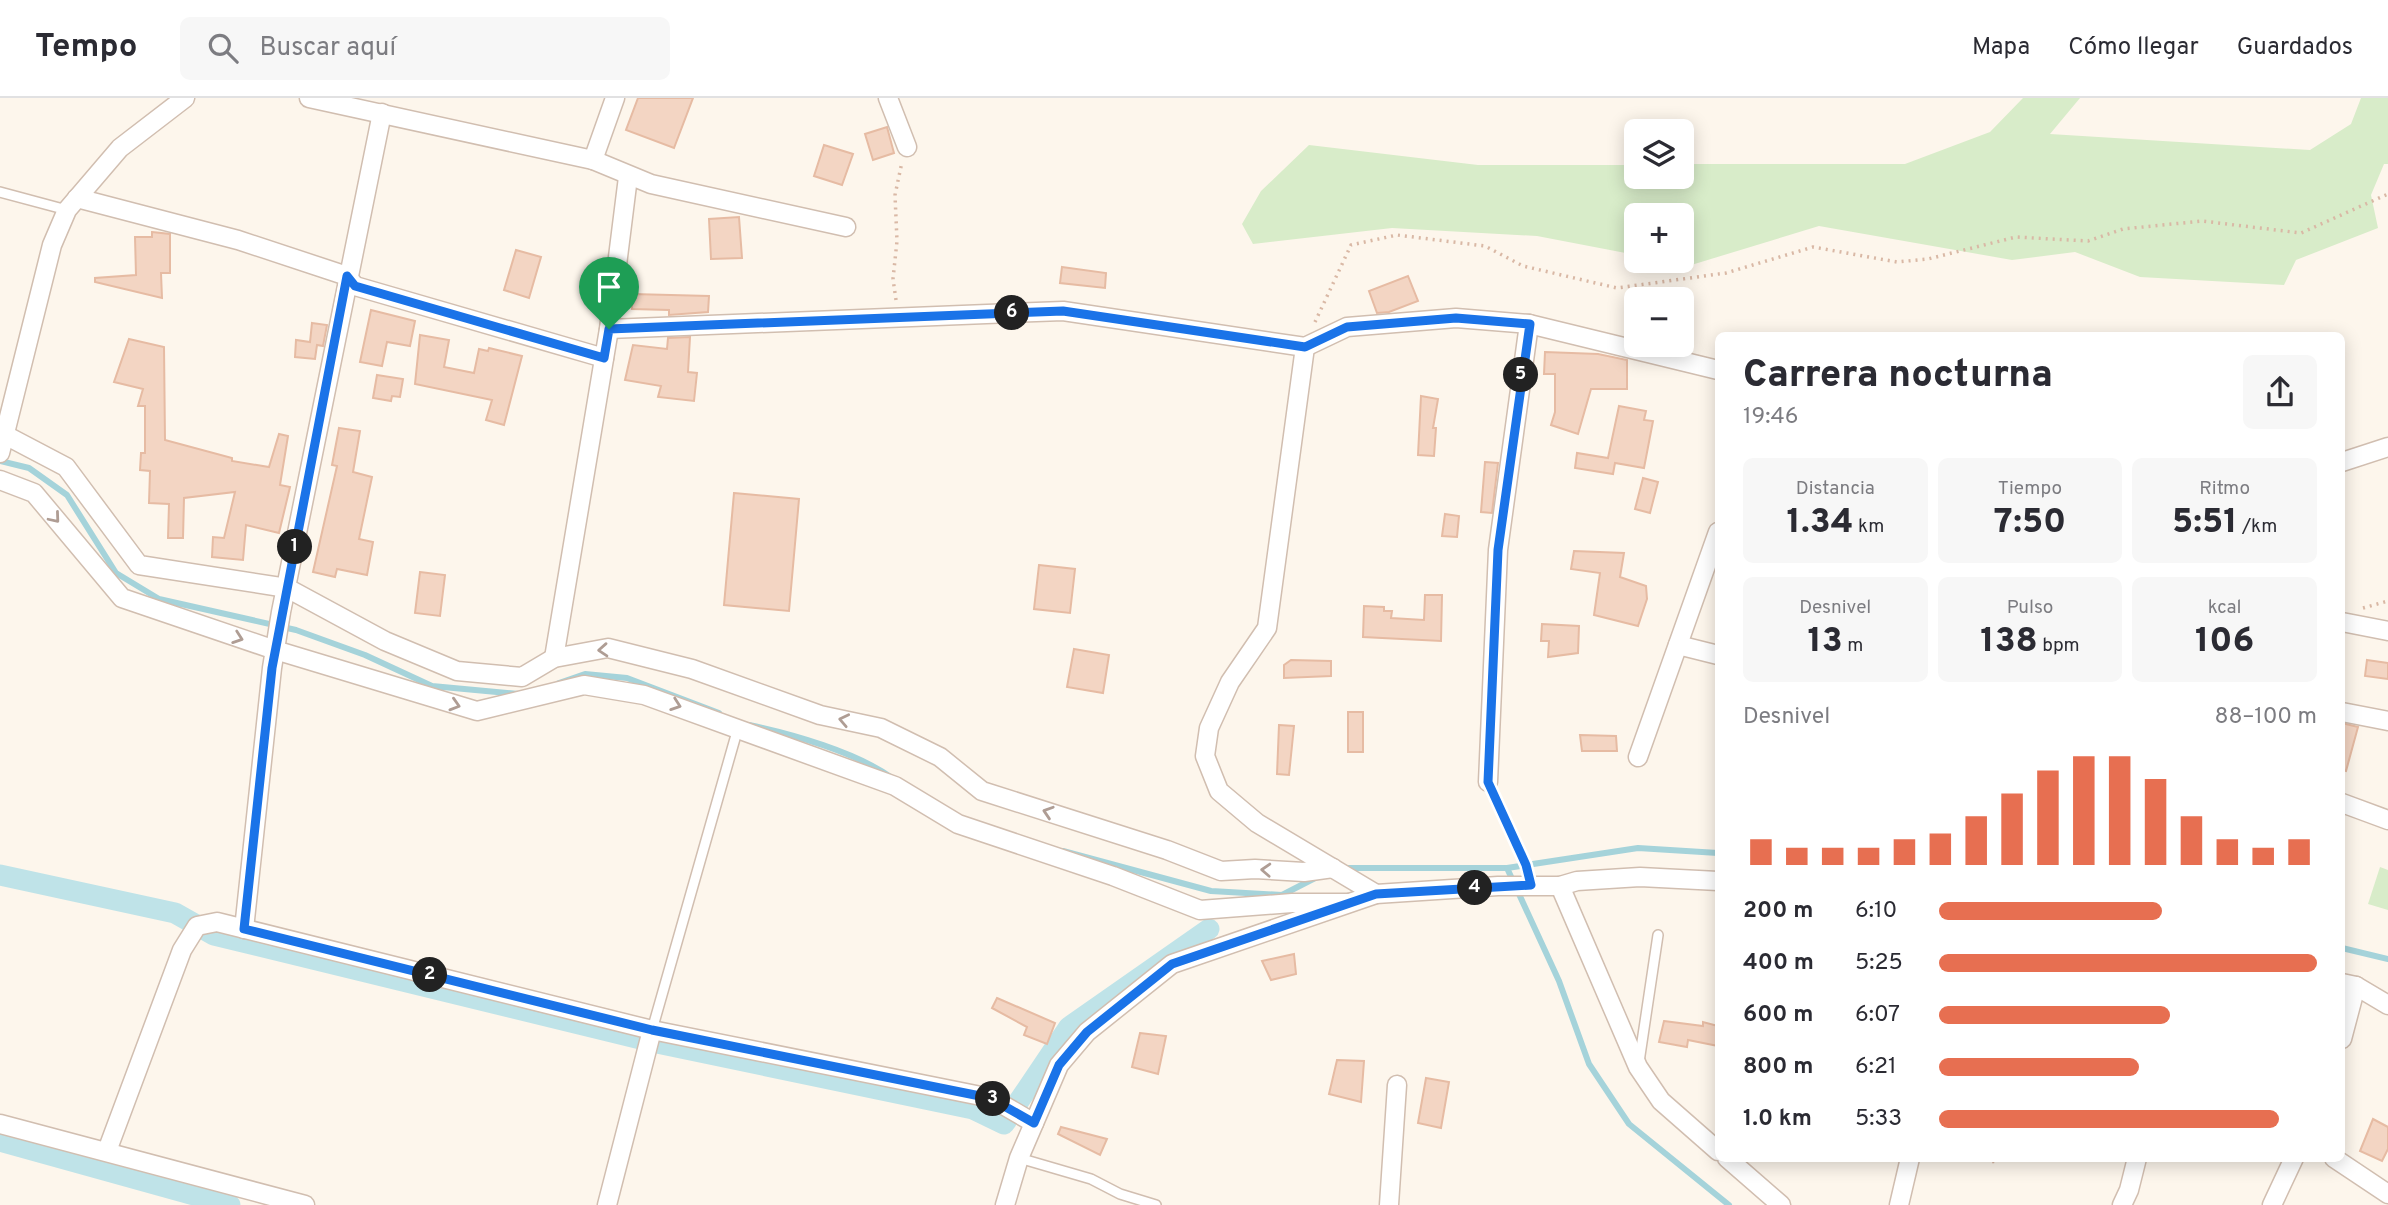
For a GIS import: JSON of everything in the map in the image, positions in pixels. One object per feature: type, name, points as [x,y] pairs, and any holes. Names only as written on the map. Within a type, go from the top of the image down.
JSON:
[{"type":"street","points":[[185,98],[120,148],[72,204],[52,245],[3,445],[66,467],[139,565],[287,587],[385,641],[457,671],[523,677],[554,658],[608,648],[692,669],[820,715],[881,728],[940,757],[982,791],[1167,850],[1221,872],[1255,869],[1304,872],[1334,868]]},
{"type":"street","points":[[309,98],[593,160],[628,177],[846,227]]},
{"type":"street","points":[[593,160],[615,98]]},
{"type":"street","points":[[888,98],[906,147]]},
{"type":"street","points":[[244,929],[281,612],[382,113]]},
{"type":"street","points":[[554,658],[609,329],[628,177]]},
{"type":"street","points":[[72,204],[238,240],[347,276],[355,286],[604,358]]},
{"type":"street","points":[[609,329],[1063,311],[1305,347],[1347,327],[1456,318],[1530,324],[1715,369]]},
{"type":"street","points":[[1488,782],[1498,550],[1530,324]]},
{"type":"street","points":[[1305,347],[1267,628],[1230,682],[1209,728],[1205,757],[1219,792],[1256,823],[1376,894]]},
{"type":"street","points":[[2345,461],[2388,447]]},
{"type":"street","points":[[0,480],[34,493],[122,598],[276,644],[477,711],[584,685],[644,695],[738,726],[895,786],[958,824],[1113,876],[1200,910],[1292,903],[1348,903]]},
{"type":"street","points":[[1638,757],[1715,540]]},
{"type":"street","points":[[2345,623],[2388,631]]},
{"type":"street","points":[[1678,645],[1715,654]]},
{"type":"street","points":[[2345,713],[2388,721]]},
{"type":"street","points":[[2345,804],[2388,820]]},
{"type":"street","points":[[1005,1205],[1019,1158],[1059,1065],[1087,1032],[1172,964],[1376,894],[1498,886],[1559,886],[1577,881],[1640,877],[1715,881]]},
{"type":"street","points":[[1559,886],[1638,1067],[1661,1101],[1715,1148]]},
{"type":"street","points":[[107,1151],[182,950],[197,926],[217,922],[652,1030],[990,1098],[1034,1123]]},
{"type":"street","points":[[2345,1015],[2349,984],[2388,1005]]},
{"type":"street","points":[[607,1205],[652,1030]]},
{"type":"street","points":[[1389,1205],[1397,1084]]},
{"type":"street","points":[[0,1124],[305,1205]]},
{"type":"street","points":[[1732,1162],[1781,1205]]},
{"type":"street","points":[[1899,1205],[1909,1162]]},
{"type":"street","points":[[2122,1205],[2136,1162]]},
{"type":"street","points":[[2272,1205],[2293,1162]]},
{"type":"street","points":[[2339,1162],[2388,1194]]},
{"type":"lane","points":[[0,192],[72,204]]},
{"type":"lane","points":[[652,1030],[738,726]]},
{"type":"lane","points":[[1638,1067],[1658,935]]},
{"type":"lane","points":[[1019,1158],[1091,1179],[1120,1194],[1156,1205]]},
{"type":"path","points":[[899,317],[893,279],[897,241],[895,194],[906,147]]},
{"type":"path","points":[[1305,347],[1351,245],[1397,235],[1485,246],[1523,266],[1617,288],[1726,273],[1813,247],[1897,262],[1928,259],[2016,237],[2088,241],[2123,229],[2202,222],[2301,233],[2388,194]]},
{"type":"path","points":[[1488,782],[1526,865],[1528,885]]},
{"type":"green space","points":[[2023,98],[2080,98],[2050,134],[2310,150],[2351,124],[2361,98],[2388,98],[2388,164],[2384,164],[2371,195],[2378,228],[2296,260],[2284,285],[2140,277],[2075,252],[2012,260],[1819,226],[1694,264],[1694,203],[1624,203],[1624,253],[1537,236],[1392,228],[1253,244],[1242,224],[1261,191],[1309,145],[1478,165],[1624,165],[1624,189],[1694,189],[1694,164],[1905,164],[1990,132]]},
{"type":"green space","points":[[2380,867],[2388,870],[2388,910],[2368,904]]},
{"type":"building","points":[[638,98],[693,98],[674,148],[626,130]]},
{"type":"building","points":[[887,127],[894,153],[873,160],[865,134]]},
{"type":"building","points":[[824,145],[853,154],[842,185],[814,176]]},
{"type":"building","points":[[739,217],[742,258],[711,259],[709,219]]},
{"type":"building","points":[[152,232],[170,234],[170,273],[161,273],[162,298],[95,282],[95,278],[136,275],[135,237],[152,237]]},
{"type":"building","points":[[516,250],[541,257],[529,298],[504,290]]},
{"type":"building","points":[[1062,267],[1106,273],[1105,288],[1060,283]]},
{"type":"building","points":[[1408,276],[1418,301],[1389,312],[1377,313],[1369,291]]},
{"type":"building","points":[[632,294],[709,296],[708,312],[669,315],[669,310],[632,309]]},
{"type":"building","points":[[371,310],[415,321],[410,346],[387,342],[382,366],[360,362]]},
{"type":"building","points":[[312,323],[327,325],[323,346],[317,345],[315,359],[295,357],[296,340],[310,342]]},
{"type":"building","points":[[420,335],[449,340],[444,367],[474,373],[479,349],[488,351],[489,348],[522,356],[504,425],[486,420],[492,400],[415,384]]},
{"type":"building","points":[[690,337],[688,372],[697,373],[694,401],[658,397],[661,386],[625,380],[633,345],[667,349],[668,338]]},
{"type":"building","points":[[129,339],[164,347],[165,440],[232,458],[232,461],[269,467],[279,434],[288,436],[280,485],[290,487],[279,533],[246,525],[243,560],[212,557],[213,537],[224,538],[235,492],[184,498],[183,538],[168,538],[169,504],[149,503],[150,471],[140,470],[141,453],[145,453],[145,406],[138,406],[143,389],[114,382]]},
{"type":"building","points":[[1545,352],[1598,354],[1627,360],[1627,389],[1591,389],[1578,434],[1551,425],[1555,412],[1555,374],[1544,374]]},
{"type":"building","points":[[377,375],[403,379],[400,397],[392,396],[391,401],[373,398]]},
{"type":"building","points":[[1421,396],[1438,399],[1433,428],[1436,428],[1434,456],[1418,455]]},
{"type":"building","points":[[1619,406],[1646,411],[1644,420],[1653,421],[1644,468],[1615,463],[1613,474],[1575,468],[1577,453],[1608,458]]},
{"type":"building","points":[[339,428],[360,431],[353,472],[372,477],[359,539],[373,542],[367,575],[337,569],[335,577],[313,572],[337,466],[332,465]]},
{"type":"building","points":[[1485,462],[1498,463],[1492,513],[1481,512]]},
{"type":"building","points":[[1643,478],[1658,482],[1650,513],[1635,509]]},
{"type":"building","points":[[734,493],[799,499],[789,611],[724,605]]},
{"type":"building","points":[[1445,514],[1459,516],[1457,537],[1442,536]]},
{"type":"building","points":[[1574,551],[1624,553],[1620,577],[1646,586],[1647,599],[1638,626],[1594,615],[1600,573],[1571,569]]},
{"type":"building","points":[[1039,565],[1075,569],[1070,613],[1034,609]]},
{"type":"building","points":[[420,572],[445,575],[440,616],[415,613]]},
{"type":"building","points":[[1425,595],[1442,595],[1441,641],[1363,637],[1364,606],[1384,607],[1384,611],[1392,611],[1391,618],[1424,620]]},
{"type":"building","points":[[1542,624],[1579,626],[1578,653],[1548,657],[1549,641],[1541,641]]},
{"type":"building","points":[[1074,649],[1109,655],[1103,693],[1067,687]]},
{"type":"building","points":[[1291,660],[1331,661],[1331,676],[1284,678],[1284,665]]},
{"type":"building","points":[[2367,660],[2388,663],[2388,679],[2365,676]]},
{"type":"building","points":[[1348,712],[1363,712],[1363,752],[1348,752]]},
{"type":"building","points":[[2345,724],[2358,727],[2345,771]]},
{"type":"building","points":[[1279,725],[1294,726],[1289,775],[1277,774]]},
{"type":"building","points":[[1580,735],[1616,736],[1617,751],[1582,751]]},
{"type":"building","points":[[1294,954],[1296,974],[1271,980],[1262,961]]},
{"type":"building","points":[[997,998],[1055,1023],[1047,1044],[1024,1035],[1027,1027],[992,1008]]},
{"type":"building","points":[[1664,1021],[1703,1026],[1703,1022],[1715,1025],[1715,1045],[1688,1040],[1687,1047],[1659,1042]]},
{"type":"building","points":[[1140,1033],[1166,1036],[1158,1074],[1132,1067]]},
{"type":"building","points":[[1337,1060],[1364,1061],[1361,1102],[1329,1094]]},
{"type":"building","points":[[1426,1078],[1449,1082],[1441,1128],[1418,1123]]},
{"type":"building","points":[[2373,1119],[2388,1127],[2388,1149],[2382,1161],[2360,1151]]},
{"type":"building","points":[[1061,1127],[1107,1139],[1100,1155],[1058,1134]]},
{"type":"waterway","points":[[0,461],[29,468],[67,495],[116,573],[159,599],[296,630],[365,655],[432,686],[519,694]]},
{"type":"waterway","points":[[559,683],[585,674],[627,678],[719,713]]},
{"type":"waterway","points":[[749,725],[842,752],[892,778]]},
{"type":"waterway","points":[[1507,868],[1638,848],[1715,853]]},
{"type":"waterway","points":[[1063,851],[1211,891],[1282,895],[1319,876]]},
{"type":"waterway","points":[[1341,868],[1507,868],[1559,981],[1589,1064],[1629,1124],[1729,1205]]},
{"type":"waterway","points":[[0,875],[175,913],[214,935],[657,1043],[973,1109],[1004,1124],[1007,1120]]},
{"type":"waterway","points":[[1019,1101],[1069,1027],[1209,929]]},
{"type":"waterway","points":[[2345,949],[2388,959]]},
{"type":"waterway","points":[[0,1141],[230,1205]]},
{"type":"route","points":[[347,276],[355,286],[604,358],[609,329],[1063,311],[1305,347],[1347,327],[1456,318],[1530,324],[1511,440],[1498,550],[1488,782],[1526,865],[1531,885],[1376,894],[1172,964],[1087,1032],[1059,1065],[1034,1123],[990,1098],[652,1030],[244,929],[272,668],[347,276]]}]
